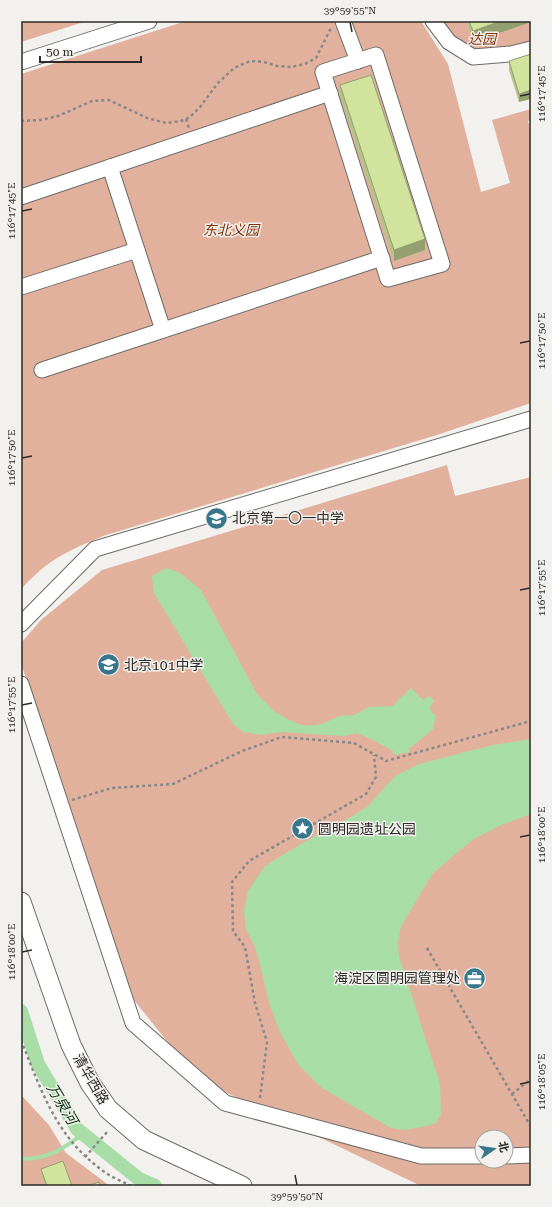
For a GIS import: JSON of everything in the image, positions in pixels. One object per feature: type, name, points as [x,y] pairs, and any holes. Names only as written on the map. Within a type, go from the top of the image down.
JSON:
[{"type":"main road","name":"清华西路","points":[[21,902],[71,1045],[90,1083],[108,1109],[144,1140],[242,1186]]},
{"type":"street","points":[[21,62],[149,21]]},
{"type":"street","points":[[433,21],[449,42],[473,57],[511,54],[531,49]]},
{"type":"street","points":[[338,23],[358,61]]},
{"type":"street","points":[[376,55],[442,264],[388,279],[323,72],[358,61],[376,55]]},
{"type":"street","points":[[21,197],[330,94]]},
{"type":"street","points":[[110,167],[163,330]]},
{"type":"street","points":[[21,287],[137,250]]},
{"type":"street","points":[[42,370],[382,258]]},
{"type":"street","points":[[21,624],[95,549],[531,419]]},
{"type":"street","points":[[21,684],[133,1023],[225,1103],[421,1156],[474,1156]]},
{"type":"street","points":[[514,1156],[531,1155]]},
{"type":"path","points":[[21,121],[41,120],[58,116],[92,101],[109,100],[147,118],[166,123],[181,121],[190,117],[200,107],[218,83],[234,68],[250,61],[290,67],[305,64],[316,58],[338,23]]},
{"type":"path","points":[[60,803],[112,788],[173,784],[242,751],[282,737],[354,743],[386,761],[531,721]]},
{"type":"path","points":[[259,1112],[267,1042],[255,1003],[245,947],[233,931],[232,882],[249,861],[366,794],[376,777],[374,754]]},
{"type":"path","points":[[427,948],[531,1127]]},
{"type":"path","points":[[21,1040],[51,1110],[68,1138],[85,1157],[103,1171],[131,1186]]},
{"type":"path","points":[[512,1094],[531,1079]]},
{"type":"path","points":[[85,1157],[108,1131]]},
{"type":"green space","points":[[21,21],[87,21],[21,42]]},
{"type":"green space","name":"东北义园","points":[[186,21],[421,21],[448,64],[481,192],[510,183],[492,120],[531,109],[531,120],[528,121],[531,130],[531,403],[437,435],[106,535],[58,557],[42,569],[21,590],[21,74]]},
{"type":"green space","name":"达园","points":[[433,21],[531,21],[531,49],[473,57]]},
{"type":"green space","name":"圆明园遗址公园","points":[[447,465],[455,496],[531,477],[531,1186],[421,1186],[225,1092],[175,1051],[129,994],[21,663],[21,643],[41,620],[102,570]]},
{"type":"green space","points":[[23,1097],[49,1125],[66,1153],[110,1186],[21,1186],[21,1098]]},
{"type":"shaded area","points":[[167,568],[180,573],[201,590],[257,694],[274,711],[287,719],[304,726],[322,724],[339,716],[354,715],[369,707],[392,706],[411,688],[423,700],[429,696],[434,701],[430,707],[431,712],[436,715],[433,729],[410,748],[409,752],[394,755],[393,751],[357,733],[344,736],[281,732],[261,735],[243,732],[233,724],[154,593],[152,576]]},
{"type":"shaded area","points":[[531,739],[531,814],[501,825],[472,840],[433,873],[401,926],[398,943],[399,956],[440,1084],[441,1114],[436,1123],[427,1126],[404,1130],[391,1128],[322,1088],[299,1066],[281,1034],[270,1006],[255,947],[246,929],[244,911],[248,891],[265,866],[368,806],[395,776],[419,764],[493,745]]},
{"type":"building","points":[[469,21],[501,21],[473,31]]},
{"type":"building","points":[[531,54],[531,90],[519,94],[509,61]]},
{"type":"building","points":[[371,75],[425,239],[394,250],[340,85]]},
{"type":"building","points":[[63,1161],[72,1186],[47,1186],[41,1169]]},
{"type":"building","points":[[99,1182],[100,1186],[87,1186]]},
{"type":"waterway","name":"万泉河","points":[[21,1011],[38,1064],[77,1129],[139,1179],[155,1186]]},
{"type":"waterway","points":[[21,1159],[31,1159],[47,1155],[68,1145],[83,1134]]},
{"type":"place","name":"北京第一〇一中学","points":[[217,518]]},
{"type":"place","name":"北京101中学","points":[[109,665]]},
{"type":"place","name":"圆明园遗址公园","points":[[303,829]]},
{"type":"place","name":"海淀区圆明园管理处","points":[[475,978]]}]
